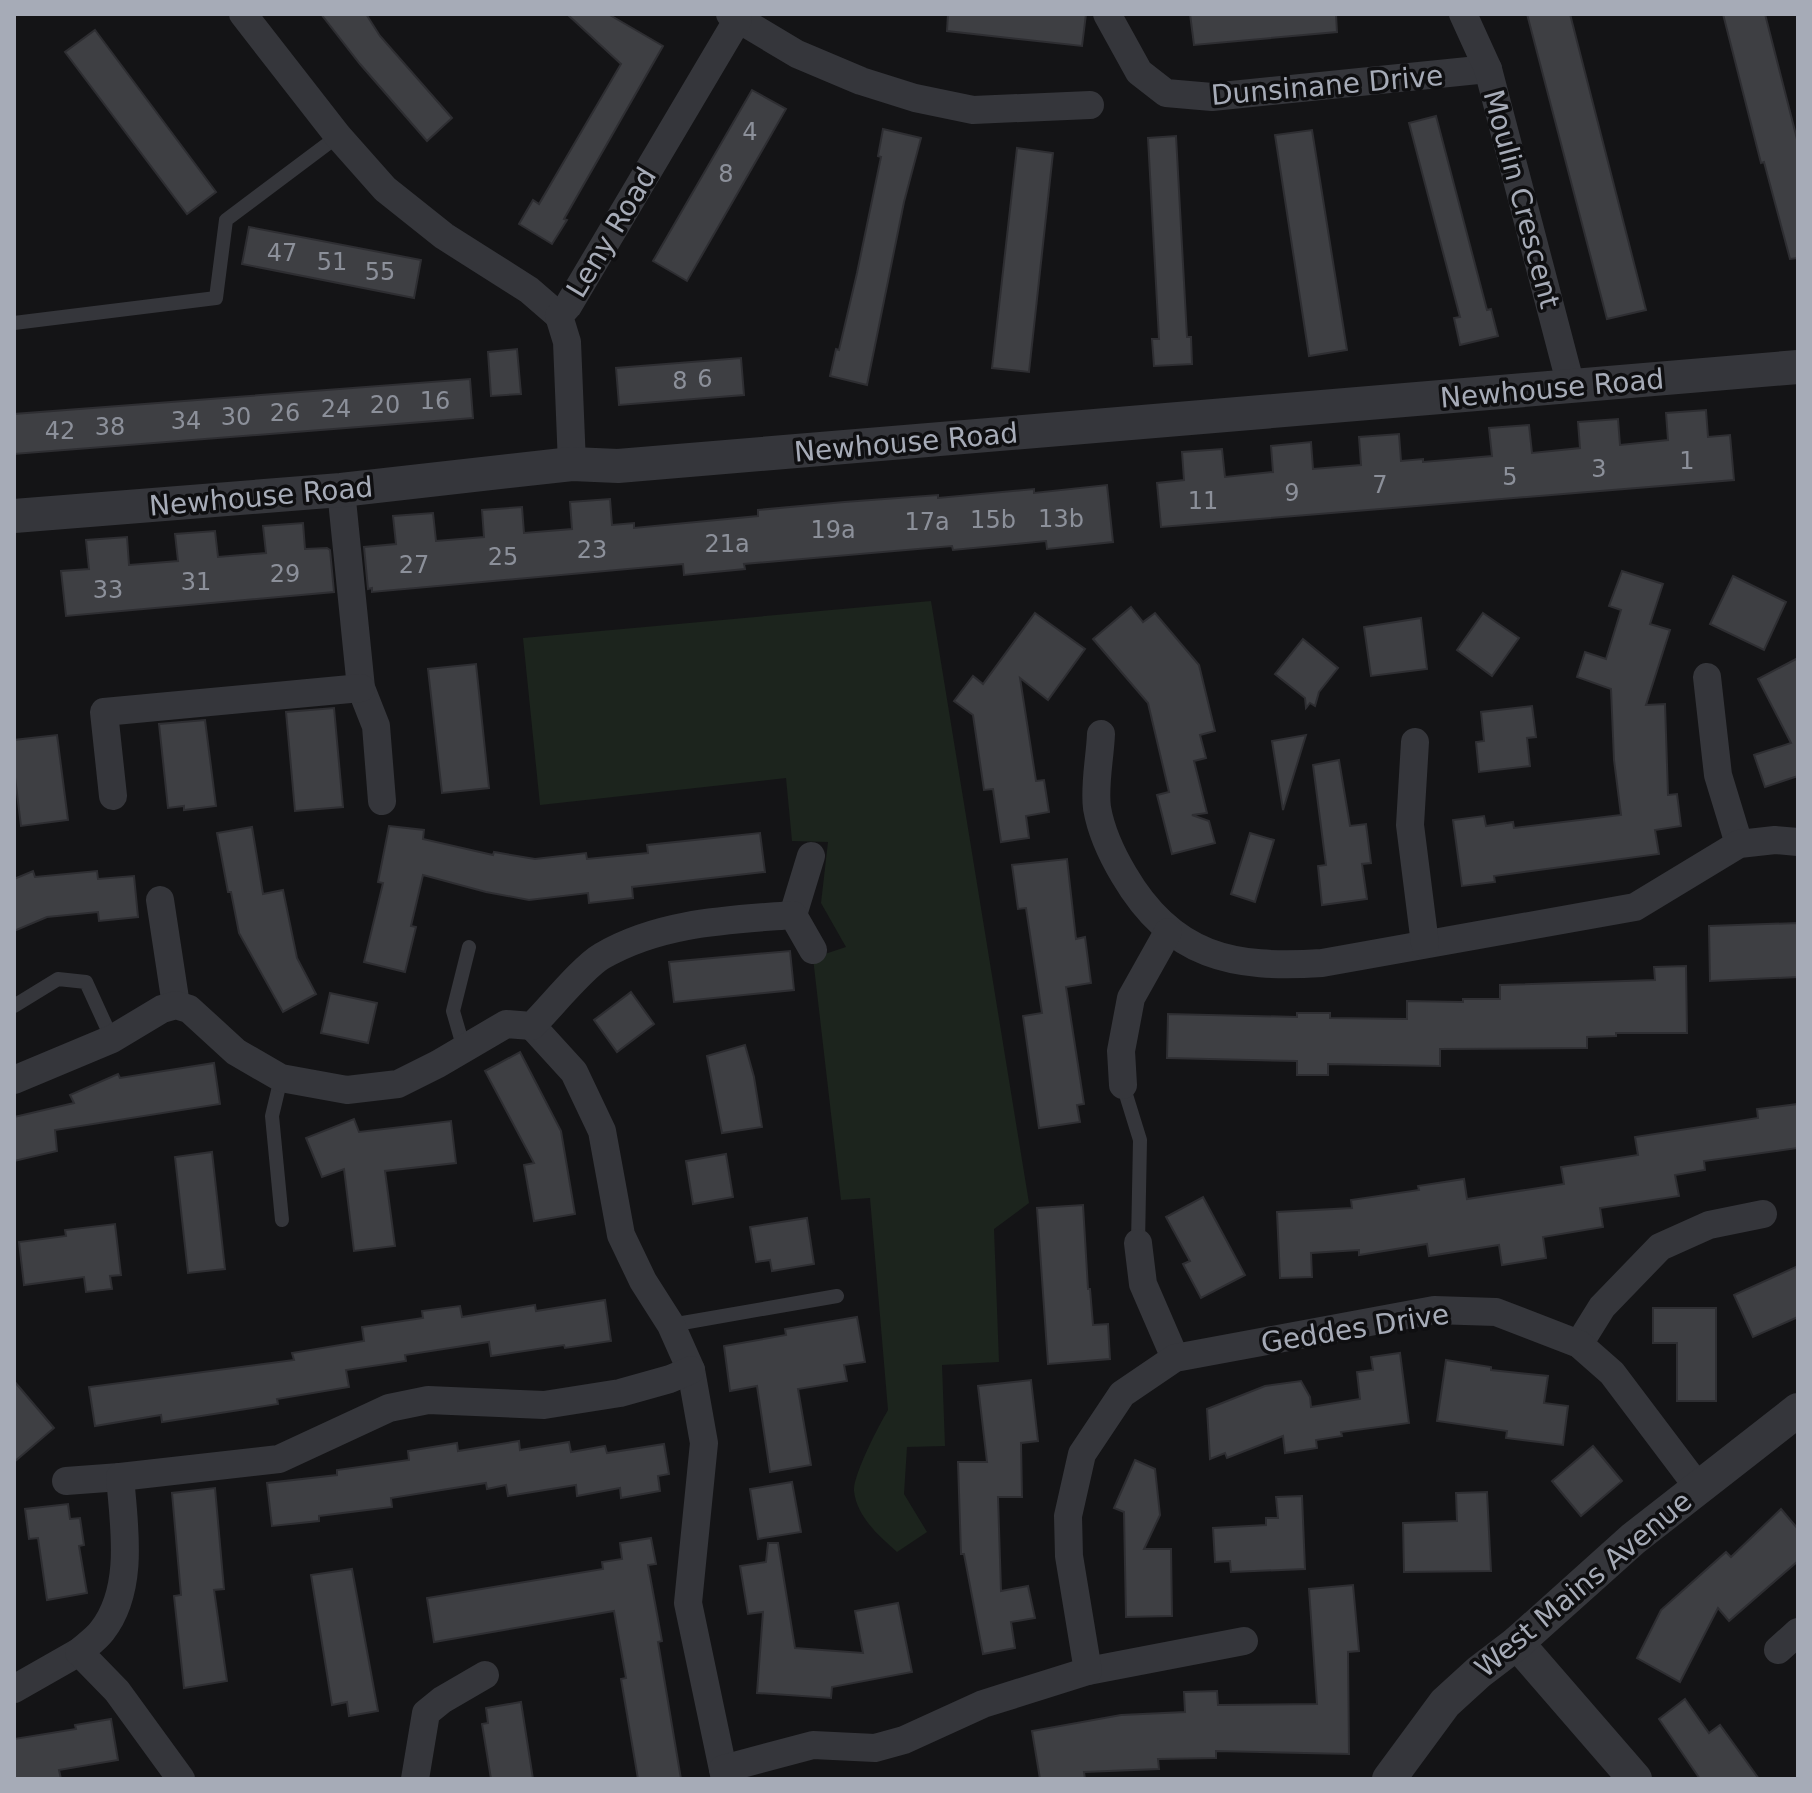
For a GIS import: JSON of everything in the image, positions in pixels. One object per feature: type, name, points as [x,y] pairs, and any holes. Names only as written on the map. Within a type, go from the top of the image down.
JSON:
[{"type":"street","points":[[243,14],[338,136],[385,189],[444,236],[529,290],[559,316]]},
{"type":"street","name":"Dunsinane Drive","points":[[1107,14],[1139,72],[1166,93],[1212,97],[1488,69]]},
{"type":"street","name":"Moulin Crescent","points":[[1463,14],[1488,69],[1571,386]]},
{"type":"street","points":[[734,16],[797,54],[861,81],[915,98],[973,110],[1090,105]]},
{"type":"street","name":"Leny Road","points":[[572,464],[567,342],[559,316],[568,306],[734,16]]},
{"type":"street","name":"Newhouse Road","points":[[14,516],[341,490],[572,464],[618,466],[1798,367]]},
{"type":"street","points":[[341,490],[361,688],[376,726],[382,801]]},
{"type":"street","points":[[1707,677],[1718,775],[1739,844]]},
{"type":"street","points":[[113,796],[104,712],[361,688]]},
{"type":"street","points":[[1101,734],[1097,807],[1112,855],[1137,897],[1168,932],[1204,951],[1242,961],[1280,966],[1322,963],[1635,907],[1739,844],[1775,840],[1798,842]]},
{"type":"street","points":[[1415,742],[1410,825],[1425,944]]},
{"type":"street","points":[[811,856],[793,915],[813,950]]},
{"type":"street","points":[[160,900],[176,1005]]},
{"type":"street","points":[[532,1026],[600,957],[655,932],[717,921],[793,915]]},
{"type":"street","points":[[1123,1085],[1121,1051],[1131,998],[1168,932]]},
{"type":"street","points":[[14,1080],[112,1039],[162,1009],[176,1005],[189,1009],[236,1052],[281,1078],[347,1090],[398,1084],[506,1024],[532,1026],[574,1072],[602,1131],[621,1235],[643,1281],[671,1325],[691,1370],[704,1443],[688,1603],[724,1774],[813,1745],[875,1748],[904,1740],[983,1704],[1088,1671],[1244,1641]]},
{"type":"street","points":[[1579,1344],[1602,1307],[1660,1247],[1709,1225],[1763,1214]]},
{"type":"street","points":[[1138,1243],[1143,1284],[1175,1358]]},
{"type":"street","name":"Geddes Drive","points":[[1088,1671],[1069,1543],[1068,1516],[1082,1454],[1122,1394],[1175,1358],[1434,1310],[1496,1312],[1579,1344],[1612,1373],[1698,1487]]},
{"type":"street","points":[[66,1481],[279,1459],[389,1408],[428,1400],[544,1405],[620,1393],[691,1370]]},
{"type":"street","name":"West Mains Avenue","points":[[1389,1779],[1445,1703],[1479,1672],[1517,1643],[1633,1539],[1798,1410]]},
{"type":"street","points":[[14,1689],[79,1652],[103,1630],[119,1599],[125,1548],[120,1477]]},
{"type":"street","points":[[1517,1643],[1635,1779]]},
{"type":"street","points":[[79,1652],[117,1691],[181,1779]]},
{"type":"street","points":[[415,1779],[426,1713],[485,1675]]},
{"type":"lane","points":[[14,323],[216,298],[226,220],[338,136]]},
{"type":"lane","points":[[464,1049],[453,1011],[469,947]]},
{"type":"lane","points":[[14,1006],[58,979],[86,982],[112,1039]]},
{"type":"lane","points":[[281,1078],[272,1116],[282,1220]]},
{"type":"lane","points":[[1123,1085],[1140,1140],[1138,1243]]},
{"type":"lane","points":[[671,1325],[837,1296]]},
{"type":"shaded area","points":[[931,601],[1029,1203],[994,1229],[999,1362],[942,1365],[945,1446],[907,1447],[904,1494],[927,1532],[897,1552],[864,1518],[854,1491],[862,1462],[888,1410],[870,1198],[841,1200],[813,958],[846,947],[821,903],[828,842],[792,841],[786,778],[540,805],[523,638]]},
{"type":"building","points":[[321,14],[366,14],[380,36],[452,118],[427,141]]},
{"type":"building","points":[[567,14],[608,14],[663,46],[552,244],[519,224],[533,200],[539,204],[621,64]]},
{"type":"building","points":[[948,14],[1086,14],[1082,46],[947,31]]},
{"type":"building","points":[[1190,14],[1336,14],[1337,32],[1194,45]]},
{"type":"building","points":[[1527,14],[1570,14],[1646,310],[1607,319]]},
{"type":"building","points":[[1723,14],[1765,14],[1798,143],[1798,258],[1790,259],[1764,162],[1761,163]]},
{"type":"building","points":[[95,30],[216,192],[187,214],[65,52]]},
{"type":"building","points":[[752,90],[786,109],[687,281],[653,261]]},
{"type":"building","points":[[1436,116],[1487,310],[1491,309],[1498,336],[1460,345],[1454,318],[1460,317],[1409,123]]},
{"type":"building","points":[[883,129],[921,138],[904,202],[867,385],[830,376],[857,273],[881,157],[878,156]]},
{"type":"building","points":[[1312,130],[1347,350],[1309,356],[1275,135]]},
{"type":"building","points":[[1176,136],[1187,337],[1191,337],[1192,364],[1154,366],[1152,339],[1159,339],[1148,138]]},
{"type":"building","points":[[1017,148],[1053,153],[1029,372],[992,368]]},
{"type":"building","points":[[249,227],[421,260],[414,298],[242,264]]},
{"type":"building","points":[[517,349],[521,394],[491,396],[488,352]]},
{"type":"building","points":[[741,358],[744,395],[619,405],[616,368]]},
{"type":"building","points":[[470,379],[473,418],[14,454],[14,414]]},
{"type":"building","points":[[1706,410],[1708,437],[1730,435],[1734,480],[1161,527],[1157,483],[1184,480],[1182,452],[1222,449],[1225,477],[1273,472],[1271,446],[1311,442],[1313,469],[1361,465],[1359,437],[1399,434],[1401,461],[1423,459],[1423,462],[1492,456],[1489,428],[1529,425],[1532,453],[1580,448],[1578,422],[1618,419],[1620,445],[1668,440],[1666,413]]},
{"type":"building","points":[[1107,485],[1113,542],[1047,549],[1046,541],[953,550],[952,546],[744,564],[745,569],[684,575],[683,564],[372,592],[372,588],[368,589],[364,547],[396,544],[393,516],[433,513],[436,541],[484,537],[482,510],[522,507],[524,533],[572,529],[570,502],[610,499],[612,525],[634,523],[634,528],[758,516],[758,510],[844,502],[938,495],[938,498],[1034,489],[1034,493]]},
{"type":"building","points":[[303,523],[305,549],[330,550],[334,592],[66,616],[61,571],[89,569],[86,540],[127,537],[129,565],[178,561],[175,534],[215,531],[218,557],[266,553],[263,526]]},
{"type":"building","points":[[1622,571],[1663,584],[1650,624],[1670,630],[1646,705],[1665,704],[1668,795],[1677,794],[1681,826],[1655,830],[1659,854],[1494,876],[1495,882],[1462,886],[1453,820],[1484,816],[1486,826],[1513,822],[1514,828],[1621,815],[1614,760],[1611,689],[1577,677],[1585,652],[1606,659],[1621,610],[1609,606]]},
{"type":"building","points":[[1733,576],[1786,602],[1764,650],[1710,624]]},
{"type":"building","points":[[1131,607],[1143,622],[1155,613],[1199,665],[1215,731],[1200,735],[1206,758],[1194,761],[1207,813],[1192,815],[1209,821],[1215,843],[1172,854],[1157,795],[1169,792],[1148,703],[1093,639]]},
{"type":"building","points":[[1035,613],[1085,649],[1048,700],[1020,678],[1036,781],[1044,780],[1049,812],[1026,816],[1029,838],[1001,842],[993,789],[984,790],[973,715],[954,701],[973,676],[983,684]]},
{"type":"building","points":[[1483,613],[1519,638],[1492,676],[1457,650]]},
{"type":"building","points":[[1421,618],[1427,669],[1371,676],[1364,627]]},
{"type":"building","points":[[1303,639],[1338,668],[1319,692],[1315,706],[1310,703],[1306,708],[1305,698],[1275,674]]},
{"type":"building","points":[[1798,658],[1798,776],[1765,787],[1754,755],[1791,743],[1758,679]]},
{"type":"building","points":[[476,664],[489,788],[442,793],[428,669]]},
{"type":"building","points":[[1532,706],[1536,737],[1527,738],[1530,766],[1479,772],[1476,742],[1484,741],[1481,712]]},
{"type":"building","points":[[334,708],[343,807],[295,811],[286,712]]},
{"type":"building","points":[[205,720],[216,806],[184,810],[184,806],[168,808],[159,724]]},
{"type":"building","points":[[57,735],[68,820],[21,826],[14,740]]},
{"type":"building","points":[[1306,735],[1283,810],[1272,741]]},
{"type":"building","points":[[1339,760],[1350,826],[1366,824],[1371,863],[1362,864],[1367,899],[1322,905],[1318,866],[1326,865],[1313,765]]},
{"type":"building","points":[[389,826],[424,830],[423,839],[493,855],[494,852],[535,859],[586,853],[587,859],[648,853],[647,845],[760,833],[765,872],[632,887],[633,898],[589,903],[588,893],[529,900],[423,875],[411,926],[416,927],[405,972],[364,962],[383,883],[378,882]]},
{"type":"building","points":[[252,827],[263,894],[283,890],[297,958],[316,994],[283,1012],[239,933],[217,833]]},
{"type":"building","points":[[1250,833],[1274,840],[1255,902],[1231,894]]},
{"type":"building","points":[[1067,859],[1076,939],[1085,937],[1091,983],[1066,987],[1084,1104],[1077,1105],[1080,1122],[1039,1128],[1023,1016],[1042,1013],[1026,908],[1018,909],[1012,865]]},
{"type":"building","points":[[33,871],[35,877],[97,871],[98,879],[134,876],[138,917],[99,921],[98,912],[47,917],[14,931],[14,879]]},
{"type":"building","points":[[1798,923],[1798,977],[1710,981],[1709,926]]},
{"type":"building","points":[[790,951],[794,990],[674,1002],[669,962]]},
{"type":"building","points":[[1686,966],[1687,1033],[1616,1033],[1616,1036],[1587,1037],[1587,1048],[1440,1049],[1440,1066],[1328,1064],[1328,1075],[1297,1075],[1297,1061],[1167,1058],[1168,1014],[1297,1017],[1297,1013],[1330,1013],[1330,1018],[1407,1019],[1407,1001],[1500,999],[1500,985],[1655,980],[1654,967]]},
{"type":"building","points":[[631,992],[654,1024],[617,1052],[594,1020]]},
{"type":"building","points":[[330,993],[377,1003],[368,1043],[321,1033]]},
{"type":"building","points":[[745,1045],[762,1127],[722,1133],[707,1056]]},
{"type":"building","points":[[520,1052],[561,1131],[575,1214],[534,1221],[524,1165],[534,1163],[485,1071]]},
{"type":"building","points":[[214,1063],[220,1104],[55,1130],[57,1151],[14,1161],[14,1117],[74,1103],[70,1095],[118,1074],[120,1078]]},
{"type":"building","points":[[1798,1104],[1798,1148],[1704,1161],[1705,1170],[1675,1175],[1679,1196],[1600,1208],[1603,1227],[1543,1237],[1546,1258],[1502,1265],[1499,1245],[1429,1256],[1427,1244],[1359,1255],[1359,1250],[1311,1253],[1312,1277],[1280,1278],[1277,1212],[1352,1208],[1351,1200],[1419,1190],[1418,1186],[1464,1179],[1467,1199],[1564,1184],[1561,1167],[1638,1155],[1635,1137],[1758,1118],[1757,1109]]},
{"type":"building","points":[[354,1119],[359,1132],[451,1121],[456,1163],[385,1171],[395,1246],[354,1251],[344,1169],[322,1177],[306,1138]]},
{"type":"building","points":[[212,1152],[225,1269],[188,1273],[175,1157]]},
{"type":"building","points":[[726,1154],[733,1197],[693,1204],[686,1161]]},
{"type":"building","points":[[1203,1197],[1245,1275],[1201,1298],[1183,1264],[1190,1261],[1166,1217]]},
{"type":"building","points":[[1083,1205],[1093,1325],[1108,1324],[1110,1359],[1048,1364],[1037,1208]]},
{"type":"building","points":[[807,1218],[814,1264],[772,1271],[770,1260],[756,1262],[750,1227]]},
{"type":"building","points":[[115,1224],[121,1275],[110,1276],[112,1289],[86,1292],[84,1277],[24,1285],[19,1242],[66,1236],[65,1230]]},
{"type":"building","points":[[1798,1266],[1798,1317],[1753,1337],[1734,1295]]},
{"type":"building","points":[[605,1300],[611,1341],[491,1356],[489,1342],[405,1355],[406,1361],[346,1370],[349,1387],[277,1399],[278,1404],[162,1422],[161,1415],[95,1426],[89,1387],[294,1360],[292,1353],[364,1341],[362,1327],[423,1318],[422,1311],[460,1306],[462,1317],[535,1305],[536,1311]]},
{"type":"building","points":[[1653,1308],[1716,1308],[1716,1401],[1677,1401],[1677,1343],[1653,1343]]},
{"type":"building","points":[[857,1317],[865,1362],[844,1365],[847,1381],[798,1389],[811,1465],[770,1472],[757,1386],[730,1391],[724,1346],[786,1335],[785,1329]]},
{"type":"building","points":[[1400,1353],[1409,1423],[1341,1432],[1342,1436],[1316,1440],[1317,1448],[1285,1453],[1283,1436],[1227,1458],[1225,1453],[1210,1459],[1207,1409],[1265,1386],[1301,1381],[1310,1397],[1311,1407],[1360,1399],[1357,1372],[1373,1370],[1371,1357]]},
{"type":"building","points":[[1446,1360],[1491,1367],[1491,1370],[1548,1376],[1544,1403],[1568,1406],[1563,1445],[1506,1438],[1507,1431],[1437,1421]]},
{"type":"building","points":[[1031,1380],[1038,1441],[1021,1443],[1022,1497],[998,1497],[1001,1591],[1028,1586],[1035,1618],[1011,1622],[1015,1648],[983,1654],[964,1554],[961,1554],[958,1462],[987,1462],[978,1386]]},
{"type":"building","points":[[14,1381],[54,1428],[14,1462]]},
{"type":"building","points":[[519,1441],[520,1450],[569,1442],[571,1452],[605,1446],[607,1453],[664,1444],[669,1474],[658,1476],[660,1491],[621,1498],[620,1488],[577,1496],[576,1485],[508,1496],[506,1485],[487,1489],[486,1483],[391,1498],[392,1507],[319,1516],[319,1521],[272,1526],[267,1483],[337,1475],[337,1470],[409,1460],[408,1451],[457,1443],[458,1451]]},
{"type":"building","points":[[1593,1446],[1622,1481],[1581,1516],[1552,1481]]},
{"type":"building","points":[[1135,1460],[1155,1469],[1160,1515],[1144,1549],[1171,1549],[1172,1616],[1126,1617],[1124,1512],[1114,1508]]},
{"type":"building","points":[[792,1482],[801,1532],[758,1539],[750,1489]]},
{"type":"building","points":[[215,1488],[224,1589],[214,1590],[227,1681],[184,1688],[174,1596],[181,1595],[172,1493]]},
{"type":"building","points":[[1487,1492],[1491,1571],[1404,1572],[1403,1523],[1457,1521],[1456,1493]]},
{"type":"building","points":[[1302,1496],[1305,1569],[1231,1572],[1230,1561],[1215,1562],[1213,1528],[1266,1525],[1266,1518],[1278,1518],[1276,1497]]},
{"type":"building","points":[[68,1504],[70,1519],[80,1518],[84,1545],[79,1546],[87,1593],[47,1600],[38,1538],[29,1539],[25,1509]]},
{"type":"building","points":[[1781,1509],[1798,1529],[1798,1561],[1729,1621],[1718,1608],[1680,1682],[1637,1658],[1661,1610],[1726,1552],[1731,1557]]},
{"type":"building","points":[[651,1538],[656,1564],[648,1565],[681,1779],[638,1779],[621,1679],[626,1678],[614,1611],[434,1642],[427,1598],[603,1569],[602,1562],[622,1559],[620,1543]]},
{"type":"building","points":[[768,1543],[778,1543],[795,1648],[863,1653],[855,1611],[898,1603],[912,1672],[832,1687],[831,1698],[757,1693],[763,1612],[748,1614],[740,1566],[766,1562]]},
{"type":"building","points":[[352,1569],[378,1711],[349,1716],[347,1702],[332,1705],[311,1575]]},
{"type":"building","points":[[1353,1585],[1359,1651],[1348,1652],[1349,1754],[1216,1751],[1216,1758],[1158,1759],[1159,1769],[1084,1772],[1085,1779],[1040,1779],[1032,1731],[1121,1715],[1185,1712],[1184,1692],[1217,1691],[1218,1705],[1317,1704],[1309,1589]]},
{"type":"building","points":[[1685,1699],[1709,1733],[1720,1725],[1759,1779],[1700,1779],[1659,1719]]},
{"type":"building","points":[[521,1702],[533,1779],[491,1779],[482,1724],[488,1723],[486,1708]]},
{"type":"building","points":[[111,1719],[118,1760],[59,1770],[61,1779],[14,1779],[14,1739],[76,1729],[75,1725]]}]
